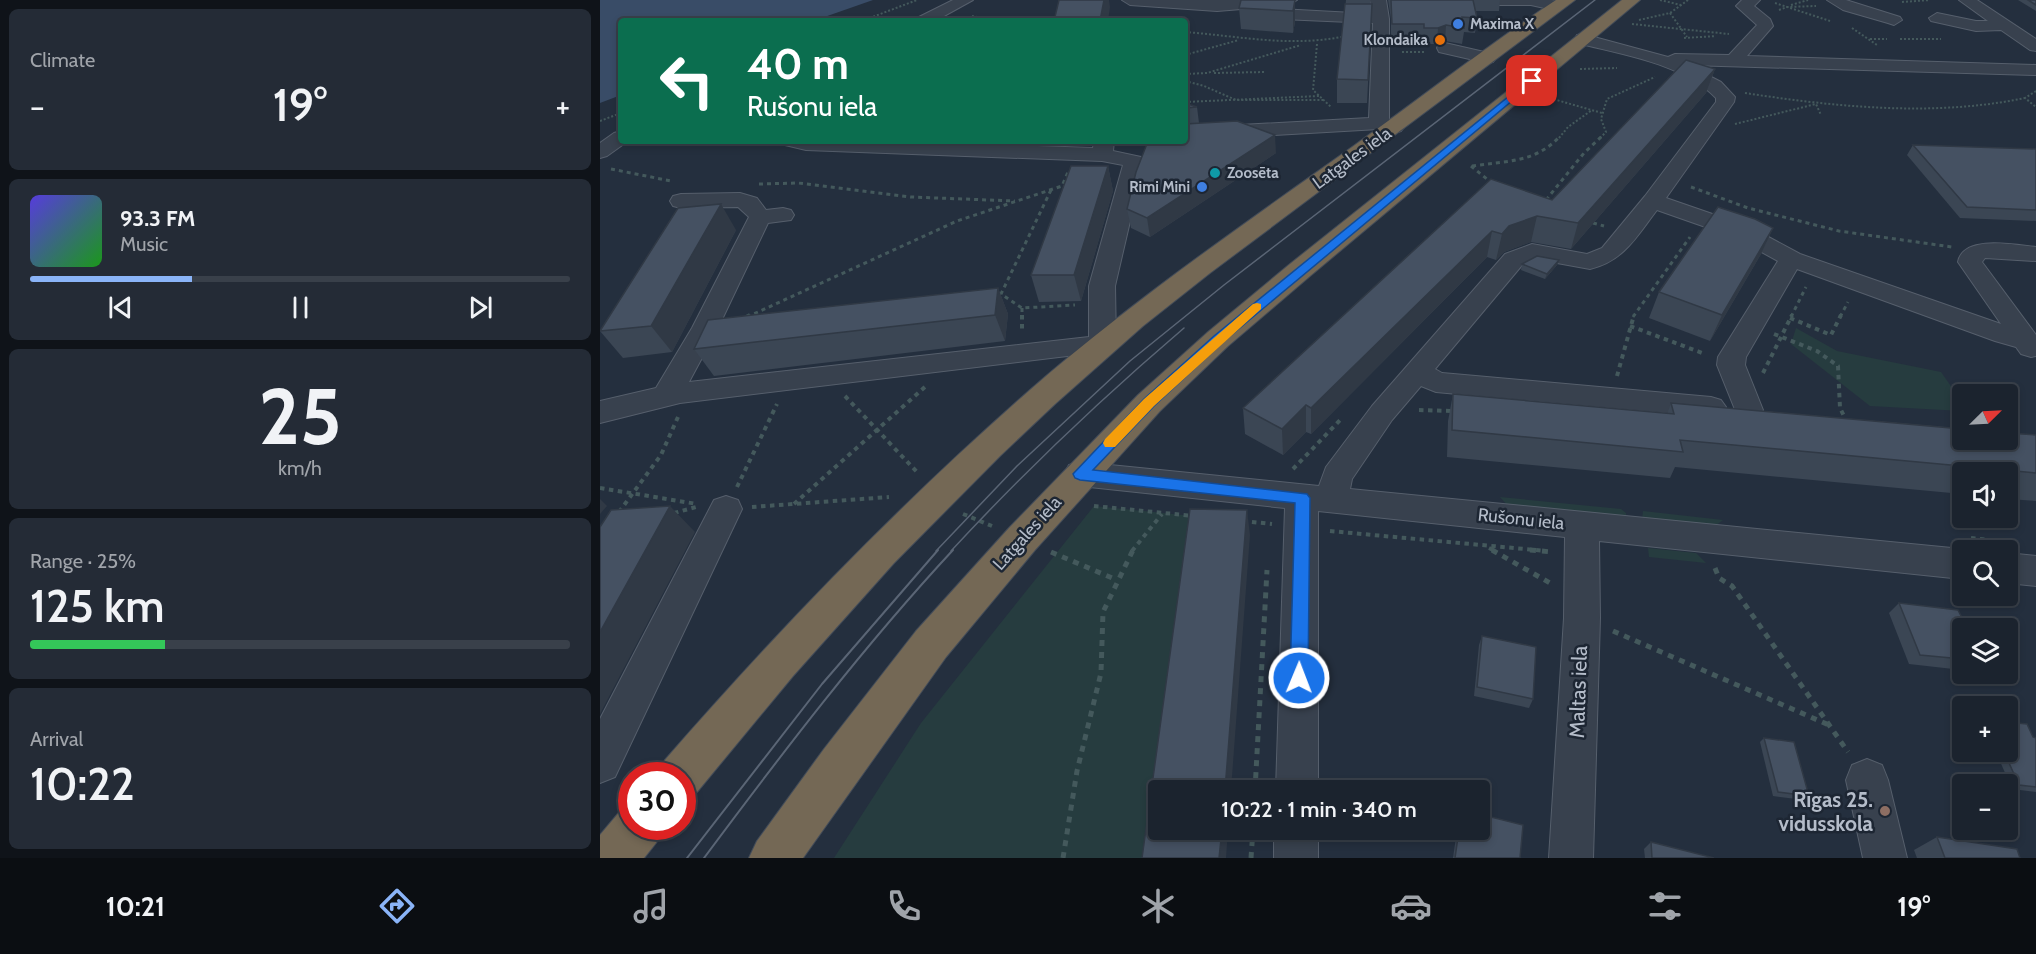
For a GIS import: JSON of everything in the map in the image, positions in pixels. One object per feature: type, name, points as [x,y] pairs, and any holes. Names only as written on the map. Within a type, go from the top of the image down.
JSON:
[{"type":"highway","name":"Latgales iela","points":[[693,762],[814,622],[916,517],[1009,427],[1102,345],[1387,125],[1487,58],[1547,1]]},
{"type":"highway","name":"Latgales iela","points":[[774,858],[931,644],[1080,474],[1149,403],[1218,339],[1583,39],[1628,15]]},
{"type":"highway","points":[[613,858],[628,840]]},
{"type":"street","points":[[929,18],[965,0]]},
{"type":"street","points":[[1130,0],[1217,6],[1234,2],[1289,0]]},
{"type":"street","points":[[1188,134],[1387,125],[1378,0]]},
{"type":"street","points":[[1471,0],[1547,1]]},
{"type":"street","points":[[1733,61],[1766,26],[1744,6],[1752,0]]},
{"type":"street","points":[[1967,0],[2036,46]]},
{"type":"street","points":[[1234,2],[1239,10],[1258,13],[1381,19]]},
{"type":"street","points":[[1837,2],[1872,8],[1894,20]]},
{"type":"street","points":[[1937,18],[1958,29],[2012,30]]},
{"type":"street","points":[[1297,780],[1294,517],[1337,476],[1382,413],[1514,259],[1532,251],[1590,262],[1610,254],[1653,201],[1725,102],[1726,97],[1707,81],[1665,63],[1583,39]]},
{"type":"street","points":[[1445,48],[1487,58]]},
{"type":"street","points":[[1665,63],[1733,61],[2036,70]]},
{"type":"street","points":[[603,158],[618,140]]},
{"type":"street","points":[[600,412],[674,394],[789,379],[1102,345],[1102,286],[1137,151],[1103,148],[1076,154],[937,145],[806,144]]},
{"type":"street","points":[[674,394],[705,328],[772,216],[740,200],[679,192]]},
{"type":"street","points":[[1653,201],[1772,244],[1786,268],[2004,335],[2033,350]]},
{"type":"street","points":[[2033,350],[1970,262],[1971,256],[1976,252],[2036,254]]},
{"type":"street","points":[[1753,404],[1731,365],[1732,357],[1786,268]]},
{"type":"street","points":[[1418,372],[1436,382],[1610,398],[1753,404]]},
{"type":"street","name":"Rušonu iela","points":[[1080,474],[1294,517],[1582,541],[1952,563]]},
{"type":"street","points":[[600,762],[726,509]]},
{"type":"street","name":"Maltas iela","points":[[1571,858],[1582,610],[1582,541]]},
{"type":"street","points":[[2018,569],[2036,571]]},
{"type":"street","points":[[1867,780],[1885,858]]},
{"type":"street","points":[[1296,840],[1296,858]]},
{"type":"path","points":[[870,18],[917,0]]},
{"type":"path","points":[[1660,0],[1681,5]]},
{"type":"path","points":[[1628,15],[1670,14],[1688,0]]},
{"type":"path","points":[[1759,19],[1808,0]]},
{"type":"path","points":[[1768,1],[1831,21]]},
{"type":"path","points":[[1787,7],[1837,2]]},
{"type":"path","points":[[1628,15],[1681,31],[1756,37]]},
{"type":"path","points":[[1853,28],[1899,66]]},
{"type":"path","points":[[1900,39],[1941,39],[1958,29]]},
{"type":"path","points":[[1188,32],[1215,33],[1242,40],[1317,44],[1313,90],[1331,105],[1331,127]]},
{"type":"path","points":[[1869,39],[1890,39]]},
{"type":"path","points":[[1188,54],[1242,40]]},
{"type":"path","points":[[1208,73],[1304,43]]},
{"type":"path","points":[[1380,52],[1428,52],[1445,48]]},
{"type":"path","points":[[1545,202],[1584,153],[1606,132],[1600,119],[1607,99],[1657,76],[1665,63]]},
{"type":"path","points":[[1573,69],[1617,69]]},
{"type":"path","points":[[1188,74],[1265,72]]},
{"type":"path","points":[[1188,82],[1233,98],[1255,101],[1324,100]]},
{"type":"path","points":[[1740,92],[1816,104],[1954,108],[1993,106],[2025,98],[2036,91]]},
{"type":"path","points":[[1188,102],[1319,96]]},
{"type":"path","points":[[1542,96],[1602,113]]},
{"type":"path","points":[[2025,98],[2036,107]]},
{"type":"path","points":[[1706,129],[1722,128],[1816,104]]},
{"type":"path","points":[[1816,104],[1821,115]]},
{"type":"path","points":[[1472,166],[1533,157],[1551,146],[1568,127],[1592,110]]},
{"type":"path","points":[[705,328],[757,314],[957,221],[1062,186],[1076,154]]},
{"type":"path","points":[[603,158],[611,169],[679,192]]},
{"type":"path","points":[[1466,161],[1495,186]]},
{"type":"path","points":[[1669,179],[1748,208],[1839,231],[1985,251]]},
{"type":"path","points":[[755,183],[798,183],[911,197],[1016,201]]},
{"type":"path","points":[[1064,183],[1074,183]]},
{"type":"path","points":[[1051,189],[1001,294],[1022,308],[1033,309],[1068,307],[1102,297]]},
{"type":"path","points":[[1610,398],[1633,316],[1703,219]]},
{"type":"path","points":[[1786,268],[1806,287],[1816,291]]},
{"type":"path","points":[[1753,404],[1757,386],[1806,287]]},
{"type":"path","points":[[1790,318],[1831,335],[1848,302],[1838,298]]},
{"type":"path","points":[[1630,326],[1731,365]]},
{"type":"path","points":[[1781,336],[1817,351],[1838,366],[1840,408],[1846,420]]},
{"type":"path","points":[[792,505],[876,429],[958,360]]},
{"type":"path","points":[[828,375],[833,384],[917,472]]},
{"type":"path","points":[[789,379],[726,509],[889,497]]},
{"type":"path","points":[[613,519],[660,459],[674,432],[680,407],[674,394]]},
{"type":"path","points":[[1315,430],[1325,436]]},
{"type":"path","points":[[600,488],[702,505],[665,516]]},
{"type":"path","points":[[1094,506],[1204,517]]},
{"type":"path","points":[[958,512],[1001,530]]},
{"type":"path","points":[[1063,858],[1077,771],[1101,673],[1103,612],[1130,554],[1162,513]]},
{"type":"path","points":[[1236,521],[1294,517],[1486,546],[1582,541]]},
{"type":"path","points":[[1486,546],[1582,610],[1829,725]]},
{"type":"path","points":[[1054,553],[1117,580]]},
{"type":"path","points":[[1256,780],[1267,559]]},
{"type":"path","points":[[1705,567],[1727,569]]},
{"type":"path","points":[[1715,568],[1719,578],[1730,582],[1734,587],[1737,595],[1867,780]]},
{"type":"path","points":[[1251,858],[1252,840]]},
{"type":"green space","points":[[1796,328],[1837,351],[1941,372],[1952,388],[1952,410],[1870,406],[1791,344]]},
{"type":"green space","points":[[1500,497],[1621,509],[1626,513],[1626,518],[1508,506]]},
{"type":"green space","points":[[1094,506],[1193,516],[1159,780],[1148,780],[1148,840],[1154,840],[1153,858],[834,858],[921,723]]},
{"type":"green space","points":[[1643,511],[1723,520],[1715,526],[1642,520]]},
{"type":"green space","points":[[1648,548],[1696,553],[1706,563],[1649,557]]},
{"type":"water","points":[[600,0],[873,0],[822,18],[618,18],[618,96],[600,103]]},
{"type":"building","points":[[1059,0],[1104,0],[1101,18],[1055,18]]},
{"type":"building","points":[[1241,0],[1295,0],[1293,11],[1239,8]]},
{"type":"building","points":[[1391,0],[1473,0],[1477,18],[1462,17],[1464,28],[1446,25],[1438,28],[1424,28],[1424,24],[1392,24]]},
{"type":"building","points":[[1345,4],[1372,4],[1368,80],[1337,79]]},
{"type":"building","points":[[1686,60],[1715,69],[1578,223],[1537,216],[1509,226],[1502,234],[1492,231],[1311,408],[1306,405],[1282,429],[1243,408],[1491,179],[1552,200]]},
{"type":"building","points":[[1237,121],[1275,135],[1147,218],[1127,209],[1136,172],[1147,144],[1188,144],[1188,124]]},
{"type":"building","points":[[1913,145],[2036,149],[2036,210],[1967,207]]},
{"type":"building","points":[[1071,166],[1108,166],[1074,275],[1031,275]]},
{"type":"building","points":[[721,204],[651,326],[600,331],[678,208]]},
{"type":"building","points":[[1718,207],[1755,219],[1773,228],[1722,315],[1659,292]]},
{"type":"building","points":[[1537,256],[1559,260],[1547,274],[1522,264]]},
{"type":"building","points":[[998,288],[995,315],[694,349],[708,320]]},
{"type":"building","points":[[1453,394],[1674,414],[1671,403],[1952,428],[1952,450],[2018,450],[2018,434],[2036,435],[2036,473],[2018,471],[2018,462],[1952,462],[1952,465],[1680,440],[1683,452],[1452,430]]},
{"type":"building","points":[[670,506],[600,632],[600,527],[611,510]]},
{"type":"building","points":[[1190,509],[1247,510],[1226,780],[1153,780]]},
{"type":"building","points":[[1899,603],[1958,610],[1962,618],[1952,618],[1952,658],[1920,655]]},
{"type":"building","points":[[1482,636],[1536,647],[1533,699],[1477,687]]},
{"type":"building","points":[[2018,723],[2027,724],[2033,737],[2036,738],[2036,787],[2019,785],[2018,774],[2014,774],[2009,762],[2018,762]]},
{"type":"building","points":[[1764,738],[1794,742],[1809,796],[1778,792]]},
{"type":"building","points":[[1148,814],[1148,840],[1221,840],[1219,858],[1142,858]]},
{"type":"building","points":[[1490,817],[1523,825],[1520,858],[1455,858],[1458,840],[1490,840]]},
{"type":"building","points":[[1937,837],[2017,849],[2020,858],[1945,858]]},
{"type":"building","points":[[1651,842],[1714,858],[1652,858]]},
{"type":"tram line","points":[[936,551],[1017,466],[1130,361],[1224,285],[1595,0]]},
{"type":"tram line","points":[[951,551],[1064,436],[1184,328]]},
{"type":"tram line","points":[[687,858],[822,684],[938,550]]},
{"type":"tram line","points":[[704,858],[855,662],[953,550]]},
{"type":"slow traffic","points":[[1110,443],[1218,339],[1257,307]]},
{"type":"place","name":"Maxima X","points":[[1458,24]]},
{"type":"place","name":"Klondaika","points":[[1440,40]]},
{"type":"place","name":"Zoosēta","points":[[1215,173]]},
{"type":"place","name":"Rimi Mini","points":[[1202,187]]},
{"type":"place","name":"Rīgas 25. vidusskola","points":[[1885,811]]},
{"type":"route","points":[[1299,678],[1302,498],[1080,474],[1149,403],[1218,339],[1532,81]]}]
